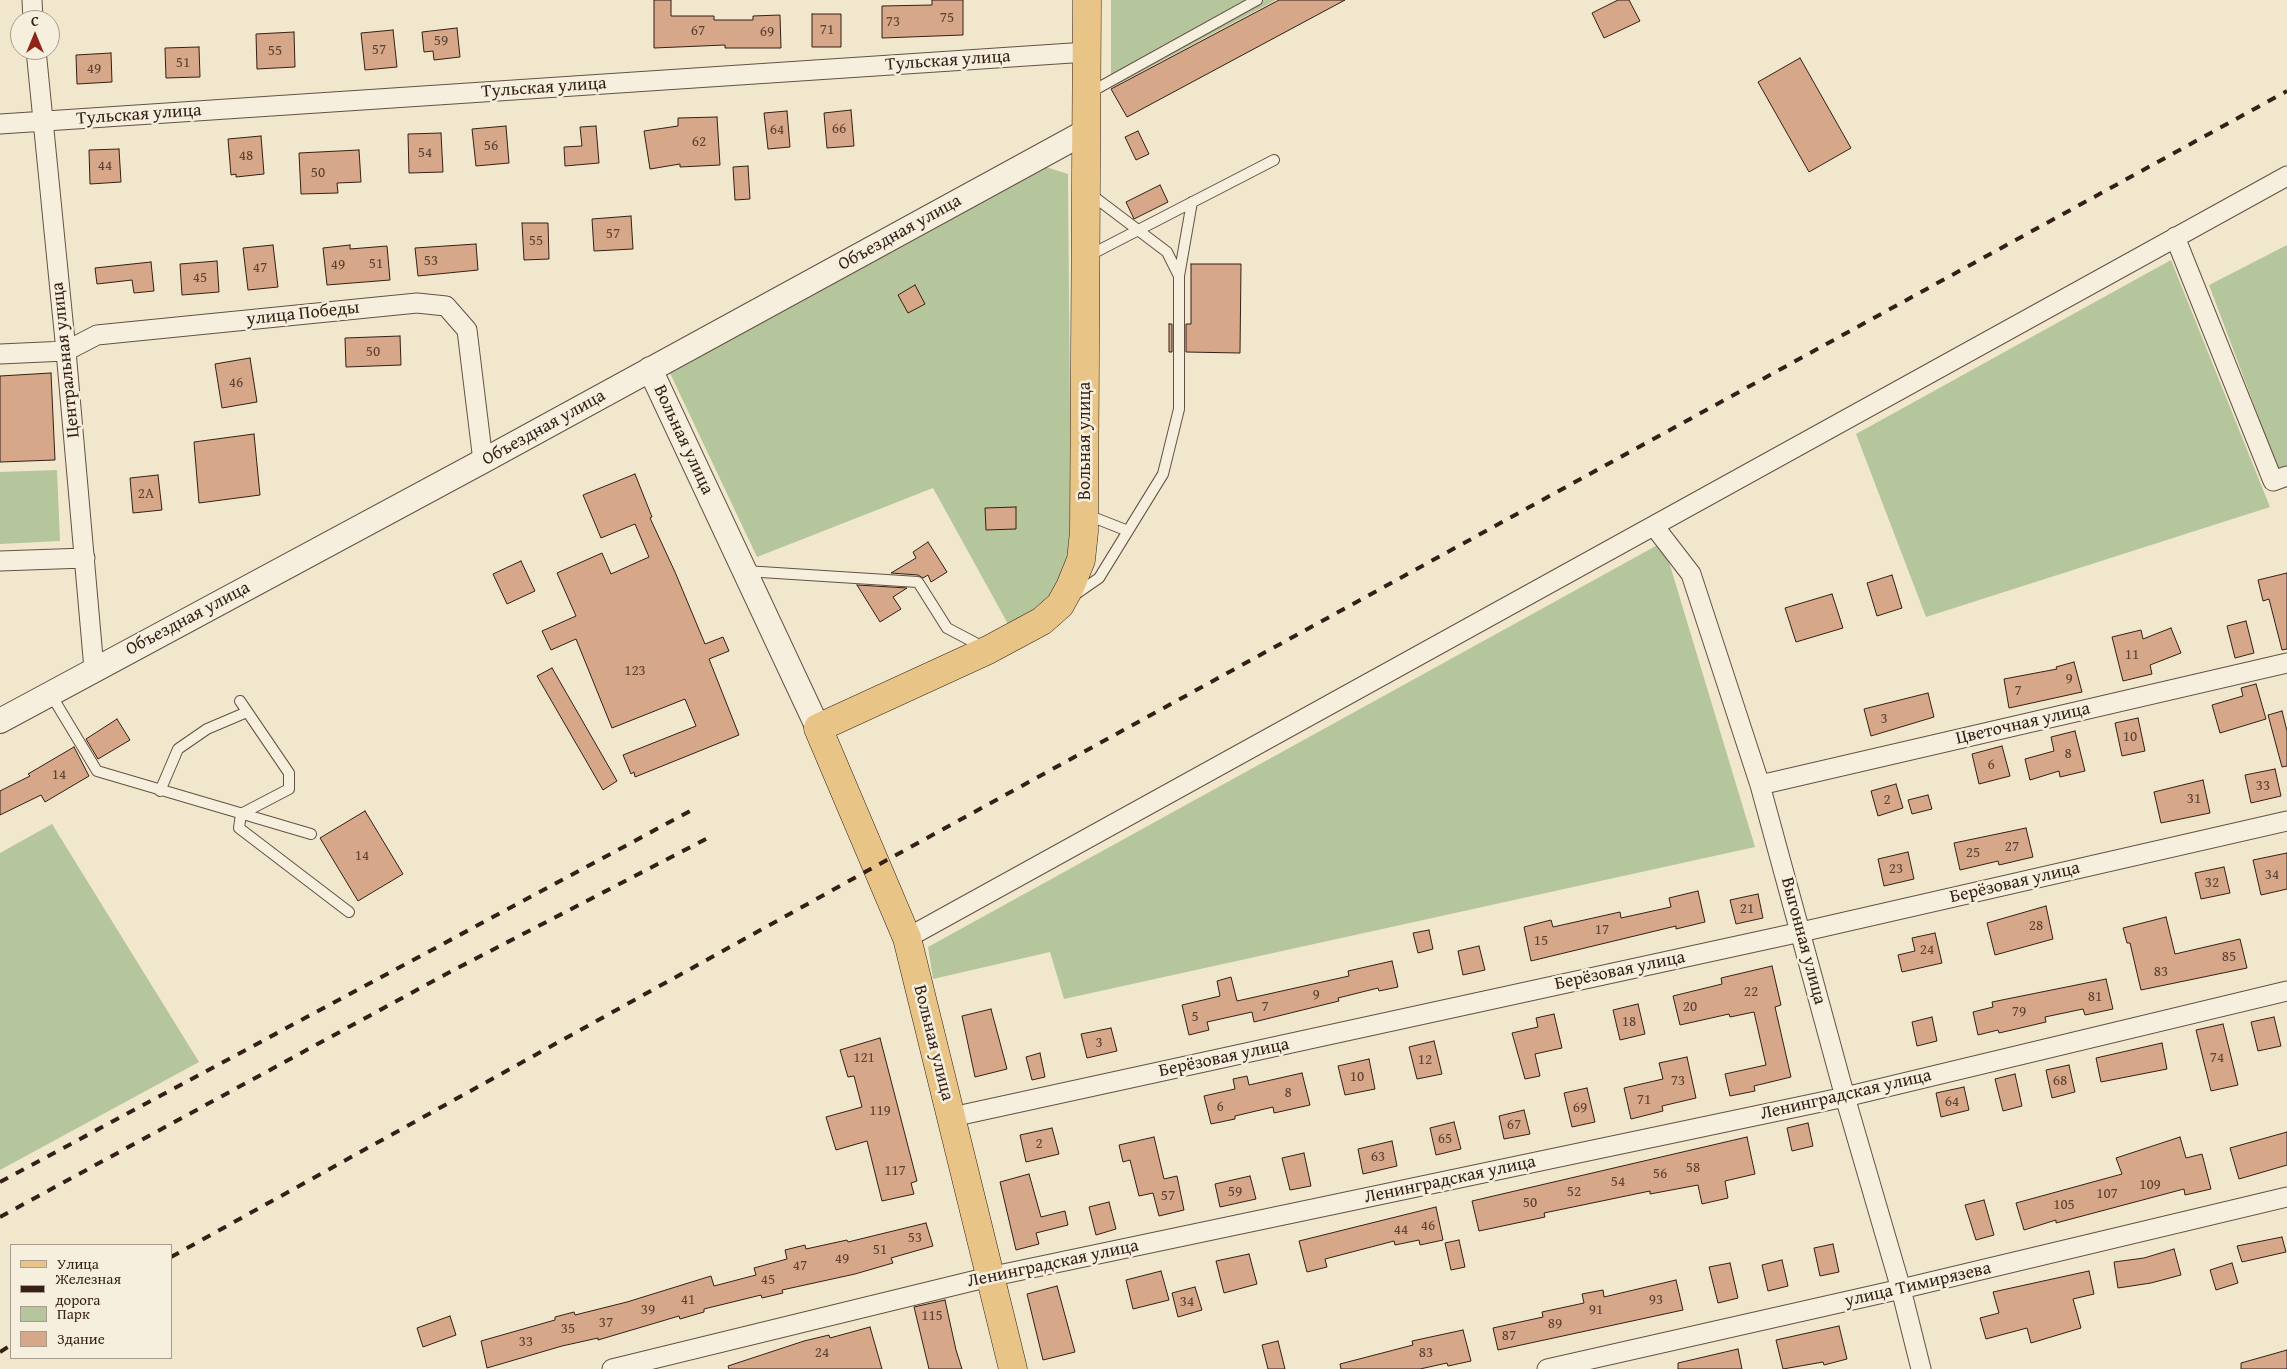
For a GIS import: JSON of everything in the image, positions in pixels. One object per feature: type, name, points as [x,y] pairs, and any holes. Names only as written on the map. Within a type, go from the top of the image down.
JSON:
[{"type":"main road","name":"Вольная улица","points":[[1013,1369],[907,938],[818,728],[988,650],[1042,621],[1060,605],[1081,560],[1084,513],[1088,93],[1087,0]]},
{"type":"street","name":"Тульская улица","points":[[0,124],[1087,52]]},
{"type":"street","name":"Центральная улица","points":[[37,60],[66,351],[94,669]]},
{"type":"street","name":"Объездная улица","points":[[0,721],[483,461],[1087,131]]},
{"type":"street","points":[[907,938],[2175,236],[2287,176]]},
{"type":"street","points":[[2175,236],[2280,478]]},
{"type":"street","name":"улица Победы","points":[[0,354],[66,351],[97,335],[416,302],[446,306],[467,330],[483,461]]},
{"type":"street","name":"Вольная улица","points":[[650,369],[818,728]]},
{"type":"street","name":"Выгонная улица","points":[[1654,526],[1691,574],[1760,785],[1844,1097],[1901,1289],[1921,1369]]},
{"type":"street","points":[[0,562],[85,558]]},
{"type":"street","name":"Цветочная улица","points":[[1760,785],[2287,662]]},
{"type":"street","name":"Берёзовая улица","points":[[952,1117],[1801,932],[2287,820]]},
{"type":"street","name":"Ленинградская улица","points":[[612,1369],[989,1277],[1844,1097],[2287,991]]},
{"type":"street","name":"улица Тимирязева","points":[[1547,1369],[1901,1289],[2287,1198]]},
{"type":"lane","points":[[1088,93],[1257,0]]},
{"type":"lane","points":[[1085,258],[1274,160]]},
{"type":"lane","points":[[1086,191],[1136,231],[1167,252],[1179,276]]},
{"type":"lane","points":[[1060,605],[1099,578],[1163,474],[1179,410],[1179,276],[1192,202]]},
{"type":"lane","points":[[1084,513],[1128,531]]},
{"type":"lane","points":[[744,571],[918,582],[947,628],[988,650]]},
{"type":"lane","points":[[50,694],[97,771],[310,834]]},
{"type":"lane","points":[[240,701],[289,773],[289,789],[241,814]]},
{"type":"lane","points":[[160,791],[178,749],[207,729],[247,712]]},
{"type":"lane","points":[[241,814],[239,828],[349,912]]},
{"type":"green space","points":[[1111,0],[1276,0],[1111,88]]},
{"type":"green space","points":[[1046,167],[1068,174],[1071,525],[1064,584],[1044,608],[1008,624],[933,488],[757,557],[669,371]]},
{"type":"green space","points":[[2287,245],[2287,466],[2278,469],[2209,285]]},
{"type":"green space","points":[[2171,260],[2270,507],[1926,617],[1856,434]]},
{"type":"green space","points":[[57,470],[60,541],[0,544],[0,472]]},
{"type":"green space","points":[[1663,542],[1755,847],[1064,999],[1050,952],[933,979],[928,947]]},
{"type":"green space","points":[[52,824],[199,1062],[0,1170],[0,853]]},
{"type":"building","points":[[654,0],[671,0],[671,16],[714,16],[714,20],[753,20],[753,16],[780,15],[781,48],[725,48],[725,45],[654,48]]},
{"type":"building","points":[[932,0],[963,0],[963,35],[882,38],[882,6],[932,5]]},
{"type":"building","points":[[1279,0],[1345,0],[1127,117],[1111,89]]},
{"type":"building","points":[[1618,0],[1629,0],[1640,21],[1604,38],[1592,13]]},
{"type":"building","points":[[812,14],[841,14],[841,47],[812,47]]},
{"type":"building","points":[[457,28],[460,57],[434,60],[433,51],[424,52],[422,32]]},
{"type":"building","points":[[393,30],[397,67],[365,70],[361,33]]},
{"type":"building","points":[[294,32],[295,67],[257,69],[256,34]]},
{"type":"building","points":[[199,47],[200,77],[166,78],[165,48]]},
{"type":"building","points":[[111,53],[112,82],[77,84],[76,55]]},
{"type":"building","points":[[1800,58],[1851,148],[1809,172],[1758,82]]},
{"type":"building","points":[[851,110],[854,146],[827,148],[824,113]]},
{"type":"building","points":[[787,111],[790,147],[768,149],[764,113]]},
{"type":"building","points":[[717,117],[720,165],[680,167],[680,164],[650,169],[644,131],[678,126],[678,118]]},
{"type":"building","points":[[506,126],[509,163],[476,166],[472,129]]},
{"type":"building","points":[[596,126],[599,163],[565,166],[564,147],[582,146],[580,127]]},
{"type":"building","points":[[1138,131],[1149,154],[1136,160],[1125,137]]},
{"type":"building","points":[[441,133],[443,172],[409,173],[408,134]]},
{"type":"building","points":[[261,136],[264,174],[236,177],[236,174],[231,175],[228,139]]},
{"type":"building","points":[[119,149],[121,182],[90,184],[89,150]]},
{"type":"building","points":[[359,150],[361,182],[337,183],[338,193],[301,194],[299,153]]},
{"type":"building","points":[[748,166],[750,199],[735,200],[733,167]]},
{"type":"building","points":[[1160,185],[1168,202],[1134,219],[1126,202]]},
{"type":"building","points":[[631,216],[633,249],[594,251],[592,219]]},
{"type":"building","points":[[522,223],[548,223],[549,259],[524,260]]},
{"type":"building","points":[[476,244],[478,270],[418,276],[415,248]]},
{"type":"building","points":[[273,245],[278,287],[248,290],[243,248]]},
{"type":"building","points":[[350,245],[350,249],[387,246],[390,280],[327,285],[323,248]]},
{"type":"building","points":[[217,261],[219,292],[182,295],[180,264]]},
{"type":"building","points":[[151,262],[154,291],[134,293],[132,280],[97,284],[95,268]]},
{"type":"building","points":[[1191,264],[1241,264],[1240,353],[1186,352],[1186,324],[1191,324]]},
{"type":"building","points":[[915,285],[925,304],[908,313],[898,295]]},
{"type":"building","points":[[1169,324],[1172,324],[1172,352],[1169,352]]},
{"type":"building","points":[[400,336],[401,365],[346,367],[345,338]]},
{"type":"building","points":[[250,358],[257,402],[222,408],[215,364]]},
{"type":"building","points":[[51,373],[55,460],[0,462],[0,376]]},
{"type":"building","points":[[254,434],[260,495],[199,503],[194,442]]},
{"type":"building","points":[[635,474],[652,517],[650,518],[705,644],[723,637],[729,651],[709,659],[739,735],[635,777],[634,772],[631,774],[623,755],[696,726],[685,699],[612,728],[576,639],[551,650],[542,631],[576,616],[557,573],[602,553],[611,574],[649,557],[635,524],[601,538],[583,495]]},
{"type":"building","points":[[158,475],[162,510],[133,513],[130,478]]},
{"type":"building","points":[[1016,507],[1016,529],[986,530],[985,508]]},
{"type":"building","points":[[928,542],[947,572],[931,582],[928,575],[923,578],[918,575],[891,573],[916,558],[913,552]]},
{"type":"building","points":[[521,561],[535,591],[507,604],[493,574]]},
{"type":"building","points":[[2287,573],[2287,649],[2282,650],[2269,599],[2263,601],[2258,580]]},
{"type":"building","points":[[1892,575],[1902,608],[1877,616],[1867,583]]},
{"type":"building","points":[[857,585],[907,588],[893,597],[901,609],[880,622]]},
{"type":"building","points":[[1832,594],[1843,628],[1796,642],[1785,608]]},
{"type":"building","points":[[2246,621],[2254,653],[2235,658],[2227,626]]},
{"type":"building","points":[[2171,628],[2181,653],[2150,665],[2152,674],[2123,681],[2112,637],[2141,630],[2143,639]]},
{"type":"building","points":[[2074,662],[2082,692],[2009,708],[2004,679],[2057,669],[2056,667]]},
{"type":"building","points":[[552,668],[617,781],[603,790],[537,676]]},
{"type":"building","points":[[2256,684],[2266,719],[2220,733],[2212,705],[2243,696],[2241,688]]},
{"type":"building","points":[[1928,693],[1934,717],[1871,736],[1864,709]]},
{"type":"building","points":[[2282,711],[2287,731],[2287,766],[2282,767],[2268,715]]},
{"type":"building","points":[[2138,718],[2145,751],[2122,756],[2115,723]]},
{"type":"building","points":[[117,719],[130,740],[98,759],[86,739]]},
{"type":"building","points":[[2075,731],[2085,771],[2060,777],[2059,771],[2030,780],[2025,759],[2054,751],[2051,737]]},
{"type":"building","points":[[2002,746],[2010,776],[1979,784],[1972,754]]},
{"type":"building","points":[[74,747],[89,776],[45,802],[41,795],[0,815],[0,791],[30,776],[28,774]]},
{"type":"building","points":[[2275,769],[2281,796],[2251,803],[2245,775]]},
{"type":"building","points":[[2203,780],[2210,813],[2161,823],[2154,792]]},
{"type":"building","points":[[1896,784],[1903,808],[1878,816],[1871,791]]},
{"type":"building","points":[[1928,795],[1932,809],[1912,814],[1908,800]]},
{"type":"building","points":[[365,811],[403,874],[358,901],[320,838]]},
{"type":"building","points":[[2026,828],[2033,857],[1999,865],[1998,861],[1960,870],[1954,843]]},
{"type":"building","points":[[1908,852],[1914,879],[1884,886],[1878,859]]},
{"type":"building","points":[[2287,853],[2287,889],[2261,895],[2253,860]]},
{"type":"building","points":[[2224,867],[2230,893],[2201,899],[2195,873]]},
{"type":"building","points":[[1698,891],[1705,922],[1676,929],[1676,926],[1531,961],[1524,927],[1551,920],[1553,927],[1620,912],[1621,918],[1671,907],[1669,898]]},
{"type":"building","points":[[1758,894],[1763,918],[1736,924],[1730,900]]},
{"type":"building","points":[[2046,906],[2053,939],[1995,955],[1987,923]]},
{"type":"building","points":[[2166,917],[2175,954],[2240,939],[2247,968],[2141,990],[2130,943],[2127,943],[2123,928]]},
{"type":"building","points":[[1429,930],[1433,949],[1418,953],[1413,933]]},
{"type":"building","points":[[1935,933],[1942,963],[1902,972],[1898,955],[1915,951],[1912,938]]},
{"type":"building","points":[[1479,946],[1485,970],[1463,975],[1458,951]]},
{"type":"building","points":[[1392,961],[1398,987],[1379,991],[1378,988],[1338,998],[1339,1001],[1254,1022],[1252,1012],[1207,1022],[1209,1030],[1189,1035],[1182,1005],[1220,996],[1217,981],[1231,977],[1237,1001],[1349,976],[1348,971]]},
{"type":"building","points":[[1772,966],[1781,1005],[1775,1007],[1791,1077],[1754,1086],[1755,1091],[1730,1096],[1725,1074],[1766,1065],[1754,1012],[1730,1017],[1729,1014],[1680,1025],[1673,996],[1722,984],[1721,978]]},
{"type":"building","points":[[2106,979],[2113,1009],[2085,1015],[2083,1009],[2045,1017],[2046,1022],[1999,1033],[1998,1030],[1978,1035],[1973,1012],[1993,1007],[1992,1002]]},
{"type":"building","points":[[1638,1004],[1645,1034],[1620,1040],[1613,1010]]},
{"type":"building","points":[[991,1009],[1007,1069],[975,1077],[962,1016]]},
{"type":"building","points":[[1554,1014],[1562,1048],[1535,1054],[1540,1076],[1525,1079],[1512,1033],[1538,1027],[1536,1018]]},
{"type":"building","points":[[1932,1017],[1937,1041],[1917,1046],[1912,1022]]},
{"type":"building","points":[[2274,1017],[2281,1046],[2258,1051],[2251,1022]]},
{"type":"building","points":[[2223,1024],[2238,1085],[2211,1091],[2196,1030]]},
{"type":"building","points":[[1111,1028],[1117,1051],[1087,1058],[1081,1034]]},
{"type":"building","points":[[880,1038],[917,1181],[911,1183],[914,1194],[882,1201],[867,1141],[836,1150],[826,1117],[862,1107],[854,1076],[848,1077],[840,1050]]},
{"type":"building","points":[[1434,1041],[1442,1074],[1417,1079],[1409,1047]]},
{"type":"building","points":[[2162,1043],[2167,1069],[2101,1082],[2096,1058]]},
{"type":"building","points":[[1040,1053],[1045,1077],[1032,1080],[1026,1057]]},
{"type":"building","points":[[1687,1057],[1696,1098],[1662,1106],[1663,1111],[1631,1119],[1624,1088],[1663,1079],[1659,1063]]},
{"type":"building","points":[[1369,1059],[1375,1089],[1345,1095],[1338,1066]]},
{"type":"building","points":[[2069,1065],[2075,1092],[2052,1098],[2046,1070]]},
{"type":"building","points":[[1302,1073],[1310,1105],[1274,1113],[1273,1107],[1235,1116],[1235,1119],[1211,1124],[1204,1096],[1235,1089],[1233,1079],[1247,1076],[1249,1085]]},
{"type":"building","points":[[2015,1074],[2022,1106],[2003,1111],[1995,1079]]},
{"type":"building","points":[[1964,1087],[1969,1110],[1941,1117],[1936,1093]]},
{"type":"building","points":[[1587,1088],[1595,1122],[1572,1127],[1564,1093]]},
{"type":"building","points":[[1524,1110],[1530,1134],[1504,1139],[1499,1116]]},
{"type":"building","points":[[1454,1122],[1461,1149],[1436,1155],[1430,1128]]},
{"type":"building","points":[[1808,1123],[1813,1146],[1792,1151],[1787,1128]]},
{"type":"building","points":[[1052,1128],[1059,1154],[1026,1162],[1020,1135]]},
{"type":"building","points":[[2287,1132],[2287,1165],[2239,1179],[2230,1148]]},
{"type":"building","points":[[1154,1137],[1164,1179],[1177,1176],[1184,1210],[1159,1216],[1153,1193],[1139,1196],[1130,1160],[1123,1162],[1119,1145]]},
{"type":"building","points":[[1747,1137],[1755,1174],[1725,1181],[1728,1198],[1702,1204],[1698,1185],[1650,1194],[1650,1191],[1544,1213],[1545,1217],[1479,1231],[1472,1201]]},
{"type":"building","points":[[2180,1137],[2186,1158],[2202,1154],[2211,1189],[2185,1195],[2184,1189],[2056,1223],[2056,1220],[2024,1230],[2016,1203],[2122,1174],[2116,1158]]},
{"type":"building","points":[[1392,1141],[1397,1166],[1363,1174],[1358,1149]]},
{"type":"building","points":[[1304,1153],[1311,1186],[1290,1190],[1282,1158]]},
{"type":"building","points":[[1029,1174],[1041,1217],[1065,1211],[1068,1225],[1036,1233],[1039,1244],[1016,1250],[1000,1182]]},
{"type":"building","points":[[1250,1176],[1256,1199],[1220,1207],[1215,1184]]},
{"type":"building","points":[[1984,1200],[1994,1235],[1976,1240],[1965,1205]]},
{"type":"building","points":[[1109,1202],[1116,1229],[1096,1235],[1089,1207]]},
{"type":"building","points":[[1436,1207],[1443,1240],[1420,1245],[1419,1240],[1395,1245],[1394,1241],[1325,1259],[1327,1267],[1307,1272],[1299,1241]]},
{"type":"building","points":[[926,1223],[933,1246],[891,1258],[893,1263],[855,1274],[782,1290],[783,1293],[762,1298],[761,1295],[704,1309],[704,1312],[680,1319],[679,1316],[598,1340],[598,1338],[562,1346],[487,1368],[481,1341],[555,1320],[555,1317],[574,1312],[575,1315],[627,1302],[711,1276],[714,1286],[756,1275],[754,1268],[787,1259],[785,1250],[805,1245],[806,1249],[847,1240],[848,1242]]},
{"type":"building","points":[[2282,1237],[2286,1252],[2242,1262],[2237,1246]]},
{"type":"building","points":[[1459,1240],[1465,1267],[1451,1270],[1445,1243]]},
{"type":"building","points":[[1833,1244],[1839,1272],[1820,1276],[1814,1248]]},
{"type":"building","points":[[2174,1249],[2181,1275],[2151,1283],[2118,1288],[2114,1262],[2144,1258]]},
{"type":"building","points":[[1249,1254],[1257,1284],[1224,1293],[1216,1261]]},
{"type":"building","points":[[1782,1260],[1788,1286],[1768,1291],[1762,1265]]},
{"type":"building","points":[[1730,1263],[1738,1298],[1718,1303],[1709,1267]]},
{"type":"building","points":[[2232,1263],[2238,1283],[2216,1290],[2210,1270]]},
{"type":"building","points":[[1161,1271],[1169,1300],[1133,1309],[1126,1280]]},
{"type":"building","points":[[2089,1271],[2094,1294],[2073,1299],[2081,1328],[2031,1343],[2027,1328],[1986,1339],[1980,1318],[1999,1313],[1993,1292]]},
{"type":"building","points":[[1676,1280],[1683,1310],[1498,1350],[1493,1328],[1543,1317],[1542,1312],[1584,1303],[1582,1294],[1603,1290],[1604,1297]]},
{"type":"building","points":[[1057,1286],[1075,1352],[1043,1360],[1027,1294]]},
{"type":"building","points":[[1195,1287],[1202,1310],[1178,1317],[1172,1293]]},
{"type":"building","points":[[945,1300],[962,1369],[929,1369],[914,1307]]},
{"type":"building","points":[[450,1316],[456,1335],[423,1347],[417,1328]]},
{"type":"building","points":[[1839,1326],[1847,1359],[1824,1365],[1823,1362],[1783,1369],[1776,1340]]},
{"type":"building","points":[[870,1327],[882,1369],[729,1369],[728,1366],[804,1341],[829,1335],[830,1338]]},
{"type":"building","points":[[1463,1330],[1471,1361],[1448,1366],[1447,1363],[1420,1369],[1341,1369],[1340,1364],[1413,1345],[1412,1341]]},
{"type":"building","points":[[1278,1341],[1285,1369],[1268,1369],[1262,1345]]},
{"type":"building","points":[[1738,1349],[1742,1369],[1678,1369],[1678,1363]]},
{"type":"building","points":[[2287,1350],[2287,1369],[2241,1369],[2241,1363]]},
{"type":"railway","points":[[172,1256],[876,866],[2287,91]]},
{"type":"railway","points":[[0,1182],[694,809]]},
{"type":"railway","points":[[0,1217],[448,973],[706,839]]},
{"type":"railway","points":[[0,1352],[10,1346]]}]
